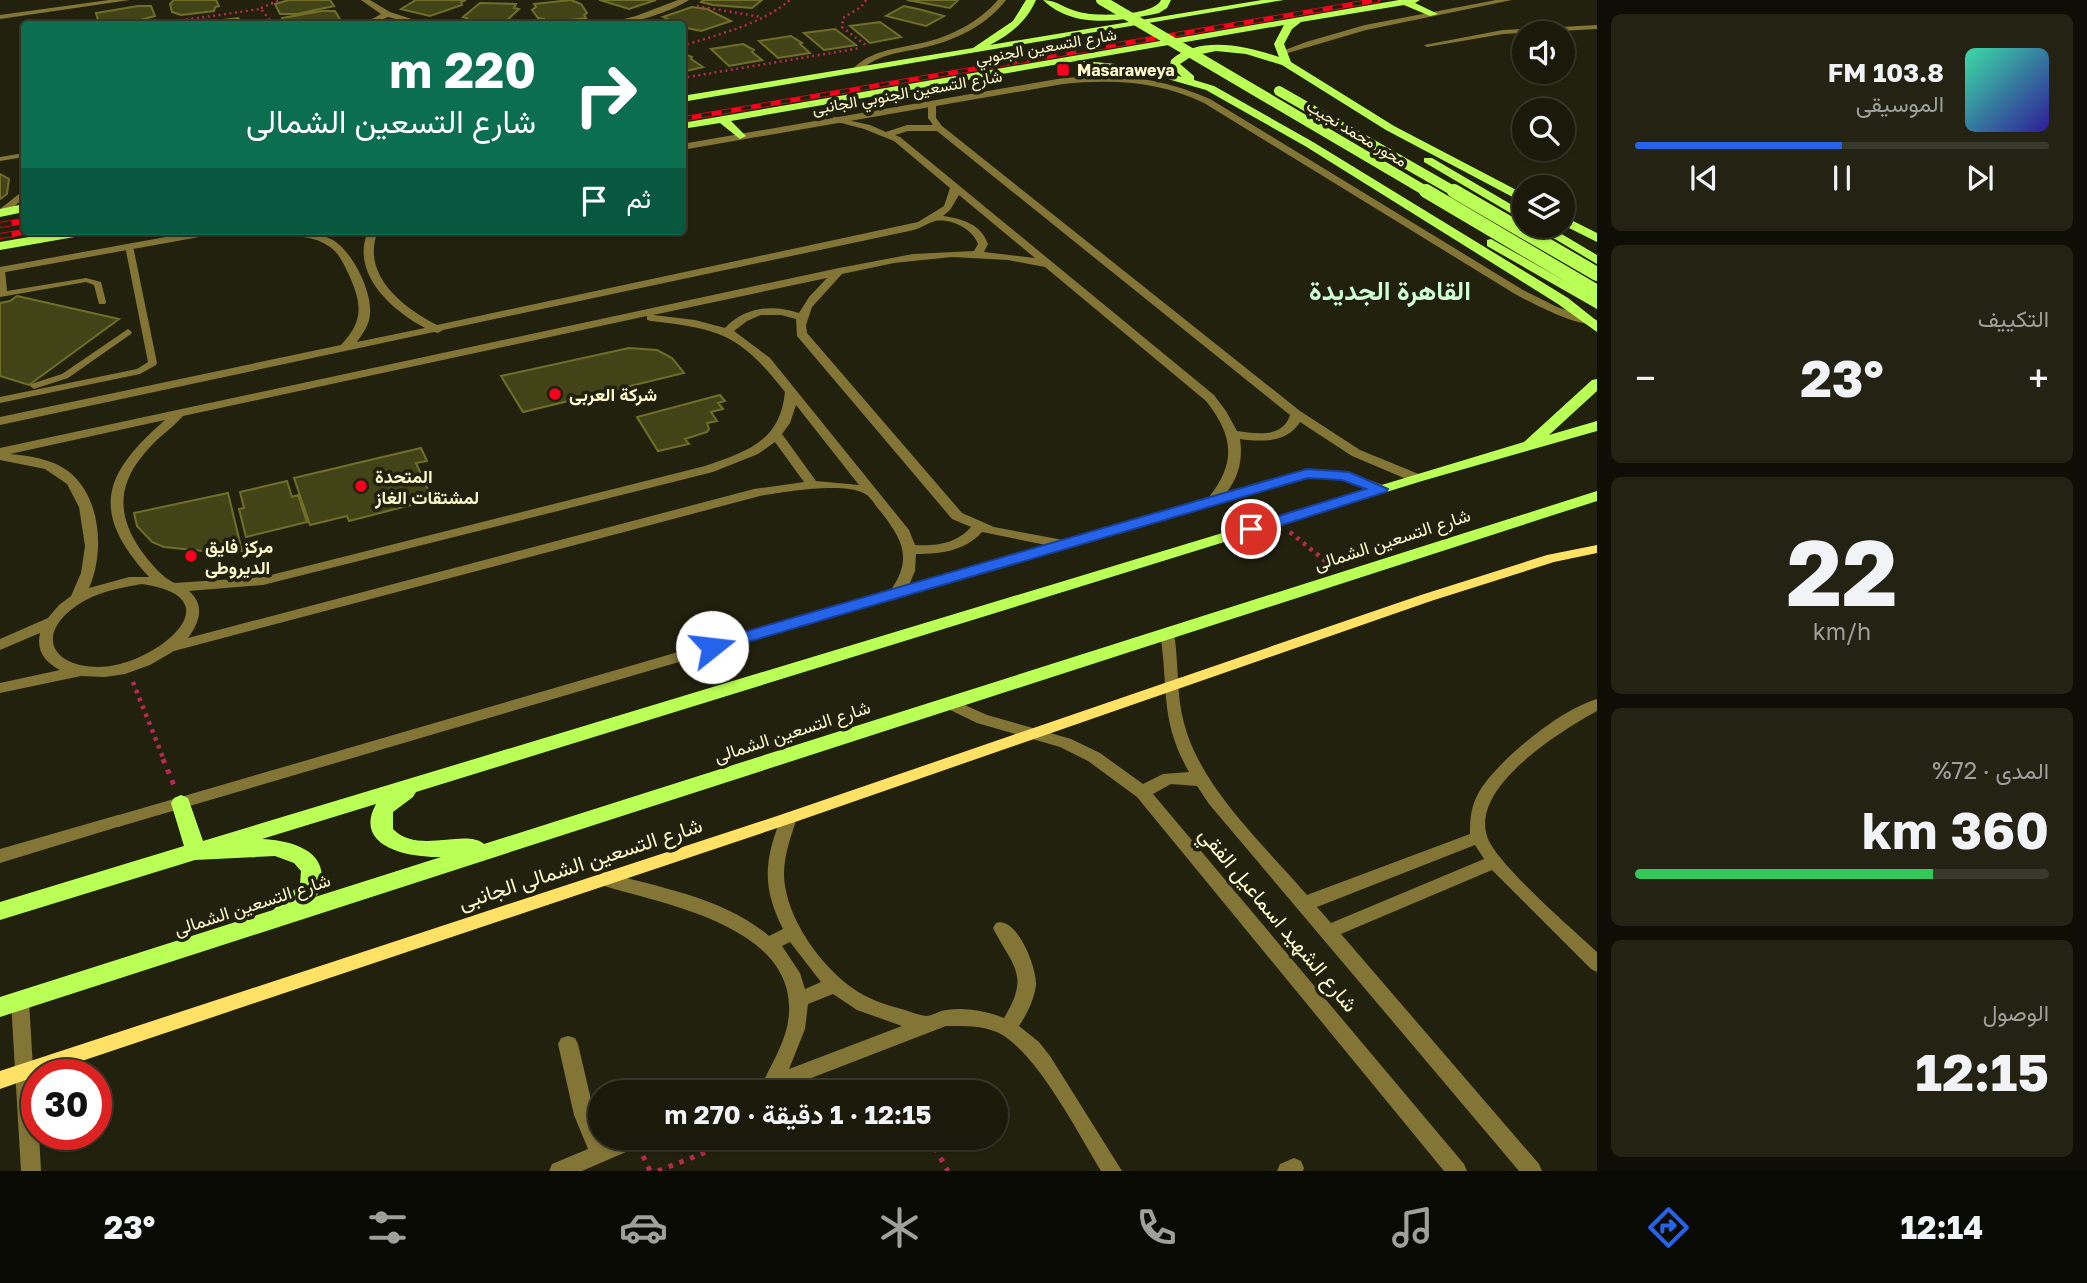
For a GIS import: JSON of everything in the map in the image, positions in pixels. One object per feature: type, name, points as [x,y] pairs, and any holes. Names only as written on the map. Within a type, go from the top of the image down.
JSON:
[{"type":"main road","points":[[956,55],[982,45],[1010,29],[1027,12],[1031,0]]},
{"type":"main road","points":[[1048,0],[1066,12],[1098,19],[1156,11],[1164,6],[1166,0]]},
{"type":"main road","name":"محور محمد نجيب","points":[[1101,0],[1597,292]]},
{"type":"main road","name":"محور محمد نجيب","points":[[1121,0],[1597,274]]},
{"type":"main road","name":"شارع التسعين الجنوبي","points":[[686,98],[1279,0]]},
{"type":"main road","name":"شارع التسعين الجنوبي","points":[[686,125],[1410,1]]},
{"type":"main road","points":[[1410,1],[1433,14]]},
{"type":"main road","points":[[1301,19],[1282,35],[1279,44],[1284,58],[1305,78],[1390,128],[1512,193]]},
{"type":"main road","points":[[1197,83],[1175,65],[1176,60],[1195,52],[1229,49],[1284,58]]},
{"type":"main road","points":[[1039,65],[1121,66],[1174,75],[1197,83],[1309,145],[1563,301],[1596,325]]},
{"type":"main road","points":[[723,119],[740,136]]},
{"type":"main road","points":[[1390,128],[1409,148],[1512,210]]},
{"type":"main road","points":[[1309,145],[1397,187],[1597,305]]},
{"type":"main road","points":[[1,213],[21,209]]},
{"type":"main road","points":[[1575,226],[1597,238]]},
{"type":"main road","points":[[0,246],[63,235]]},
{"type":"main road","points":[[1560,238],[1591,256]]},
{"type":"main road","points":[[1526,446],[1597,383]]},
{"type":"main road","points":[[0,911],[1416,478],[1597,426]]},
{"type":"main road","name":"شارع التسعين الشمالى","points":[[0,1007],[1597,496]]},
{"type":"main road","name":"شارع التسعين الشمالى الجانبى","points":[[63,1059],[789,818],[1173,684],[1501,574],[1552,558],[1597,549]]},
{"type":"main road","points":[[431,779],[393,799],[381,812],[380,825],[387,837],[400,845],[417,849],[499,846]]},
{"type":"main road","points":[[181,803],[196,852]]},
{"type":"main road","points":[[196,852],[280,847],[300,854],[311,869],[311,888],[293,906],[268,921]]},
{"type":"main road","name":"شارع التسعين الشمالى الجانبى","points":[[0,1080],[21,1073]]},
{"type":"street","points":[[0,8],[123,0]]},
{"type":"street","points":[[365,0],[403,21]]},
{"type":"street","name":"شارع التسعين الجنوبي الجانبى","points":[[855,71],[869,59],[932,43],[964,30],[988,15],[1002,0]]},
{"type":"street","points":[[1284,58],[1328,36],[1508,0]]},
{"type":"street","points":[[618,21],[682,2]]},
{"type":"street","points":[[0,18],[67,4]]},
{"type":"street","points":[[53,18],[67,4]]},
{"type":"street","points":[[373,21],[387,14]]},
{"type":"street","points":[[0,18],[18,23]]},
{"type":"street","name":"شارع التسعين الجنوبي الجانبى","points":[[686,146],[1086,79],[1137,79],[1188,91],[1519,292],[1553,309],[1596,325]]},
{"type":"street","points":[[932,104],[932,118],[940,128],[1296,414],[1356,453],[1416,478]]},
{"type":"street","points":[[834,120],[854,123],[888,134],[1210,398],[1224,415],[1233,434],[1234,468],[1223,490],[1214,500]]},
{"type":"street","points":[[888,134],[915,127],[940,128]]},
{"type":"street","points":[[0,421],[901,230],[934,218],[953,201],[955,187]]},
{"type":"street","points":[[1,213],[21,196]]},
{"type":"street","points":[[934,218],[962,223],[976,231],[983,244],[978,253]]},
{"type":"street","points":[[0,270],[193,235]]},
{"type":"street","points":[[322,235],[343,253],[366,303],[359,331],[343,349]]},
{"type":"street","points":[[371,235],[367,246],[368,256],[386,294],[410,316],[438,330]]},
{"type":"street","points":[[0,454],[839,271],[934,254],[978,253],[1047,264]]},
{"type":"street","points":[[839,271],[801,317],[801,334],[809,344],[949,509],[979,527],[1063,544]]},
{"type":"street","points":[[727,332],[737,320],[756,312],[780,311],[801,317]]},
{"type":"street","points":[[628,318],[662,318],[727,332],[766,360],[904,533],[911,569],[897,592]]},
{"type":"street","points":[[0,645],[52,622],[76,600],[119,583],[142,580],[169,584],[263,581],[709,469],[740,458],[785,426],[791,411],[790,391]]},
{"type":"street","points":[[0,688],[81,672],[128,668],[171,647],[187,630],[193,613],[189,598],[140,560],[124,537],[115,498],[125,468],[135,454],[180,414]]},
{"type":"street","points":[[1233,434],[1273,436],[1292,428],[1296,414]]},
{"type":"street","points":[[776,434],[812,484]]},
{"type":"street","points":[[0,454],[55,469],[70,478],[81,490],[86,504],[92,544],[89,571],[76,600]]},
{"type":"street","points":[[0,856],[1307,473],[1344,475],[1381,489]]},
{"type":"street","points":[[171,647],[759,492],[812,484],[849,485],[870,492]]},
{"type":"street","points":[[909,549],[947,548],[967,540],[979,527]]},
{"type":"street","points":[[52,622],[46,635],[46,648],[58,663],[81,672]]},
{"type":"street","name":"شارع الشهيد اسماعيل الفقي","points":[[1167,633],[1172,656],[1172,706],[1176,724],[1182,743],[1202,781],[1532,1171]]},
{"type":"street","name":"شارع الشهيد اسماعيل الفقي","points":[[949,703],[982,719],[1035,733],[1094,757],[1143,793],[1457,1171]]},
{"type":"street","points":[[1597,704],[1535,743],[1507,770],[1482,800],[1476,817],[1479,837],[1495,862],[1597,964]]},
{"type":"street","points":[[1143,793],[1167,778],[1202,781]]},
{"type":"street","points":[[789,818],[781,839],[776,886],[794,932],[808,954],[834,985],[871,1007],[926,1024]]},
{"type":"street","points":[[1304,904],[1479,837]]},
{"type":"street","points":[[1328,932],[1495,862]]},
{"type":"street","points":[[604,879],[713,911],[740,924],[769,944],[794,984],[798,1000],[793,1037],[774,1080]]},
{"type":"street","points":[[1002,928],[1020,951],[1028,978],[1023,1004],[1008,1028]]},
{"type":"street","points":[[769,944],[794,932]]},
{"type":"street","points":[[798,1000],[834,985]]},
{"type":"street","points":[[20,1000],[23,1059]]},
{"type":"street","points":[[782,1080],[945,1018],[966,1016],[988,1019],[1028,1041],[1043,1059],[1112,1171]]},
{"type":"street","points":[[568,1044],[584,1115],[599,1152]]},
{"type":"street","points":[[30,1150],[31,1171]]},
{"type":"street","points":[[559,1171],[604,1150]]},
{"type":"lane","points":[[1427,45],[1503,32],[1597,27]]},
{"type":"lane","points":[[0,159],[21,156]]},
{"type":"lane","points":[[0,393],[13,394],[130,374],[153,363],[129,246]]},
{"type":"lane","points":[[0,270],[1,295],[86,280],[98,284],[102,302]]},
{"type":"lane","points":[[0,400],[65,376],[128,332]]},
{"type":"lane","points":[[13,394],[15,418]]},
{"type":"path","points":[[257,10],[280,0]]},
{"type":"path","points":[[686,45],[738,28],[790,0]]},
{"type":"path","points":[[866,0],[861,7],[843,18],[842,27],[868,47]]},
{"type":"path","points":[[682,2],[762,17]]},
{"type":"path","points":[[248,6],[251,10]]},
{"type":"path","points":[[182,21],[257,10],[265,11],[271,21]]},
{"type":"path","points":[[686,77],[878,45]]},
{"type":"path","points":[[1278,521],[1343,576]]},
{"type":"path","points":[[128,668],[181,803]]},
{"type":"path","points":[[659,1171],[712,1150]]},
{"type":"path","points":[[936,1150],[948,1171]]},
{"type":"building","points":[[174,0],[216,0],[219,6],[215,7],[214,11],[181,15],[172,12],[170,4]]},
{"type":"building","points":[[289,0],[330,0],[334,6],[297,14],[280,14],[275,4]]},
{"type":"building","points":[[416,0],[466,0],[461,2],[462,5],[430,16],[401,9]]},
{"type":"building","points":[[571,0],[581,4],[587,13],[584,15],[586,18],[545,21],[538,18],[532,10],[536,7],[534,4]]},
{"type":"building","points":[[600,0],[656,0],[629,9]]},
{"type":"building","points":[[762,0],[752,8],[713,5],[701,2]]},
{"type":"building","points":[[907,0],[958,0],[950,8]]},
{"type":"building","points":[[480,3],[516,4],[514,8],[519,9],[506,21],[465,21],[467,18],[463,17]]},
{"type":"building","points":[[151,6],[155,16],[130,21],[98,21],[96,13]]},
{"type":"building","points":[[904,6],[944,16],[926,26],[886,16]]},
{"type":"building","points":[[692,7],[707,9],[731,21],[701,31],[686,28],[686,21],[672,21],[663,17]]},
{"type":"building","points":[[335,11],[341,21],[284,21],[282,18]]},
{"type":"building","points":[[238,18],[240,21],[214,21]]},
{"type":"building","points":[[880,22],[901,37],[870,43],[850,26]]},
{"type":"building","points":[[835,29],[856,45],[824,50],[804,33]]},
{"type":"building","points":[[791,36],[802,43],[800,44],[810,53],[778,58],[759,41]]},
{"type":"building","points":[[743,44],[754,50],[752,52],[762,60],[729,66],[711,49]]},
{"type":"building","points":[[686,55],[692,57],[691,59],[703,67],[686,71]]},
{"type":"building","points":[[0,174],[9,179],[7,194],[0,199]]},
{"type":"building","points":[[17,296],[119,319],[29,385],[0,376],[0,303]]},
{"type":"building","name":"شركة العربى","points":[[629,348],[657,350],[672,358],[684,373],[523,412],[501,376]]},
{"type":"building","points":[[720,395],[725,401],[718,403],[723,409],[711,412],[717,421],[707,423],[707,432],[685,439],[689,444],[658,451],[637,417]]},
{"type":"building","name":"المتحدة لمشتقات الغاز","points":[[421,448],[427,461],[416,463],[430,494],[409,499],[411,505],[349,521],[347,516],[310,525],[294,478]]},
{"type":"building","points":[[287,481],[292,497],[298,495],[307,522],[246,537],[239,509],[244,508],[240,492]]},
{"type":"building","points":[[228,493],[242,551],[205,555],[204,551],[164,547],[152,542],[137,526],[134,513]]},
{"type":"railway","points":[[686,118],[1378,0]]},
{"type":"railway","points":[[0,225],[21,222]]},
{"type":"railway","points":[[0,236],[21,232]]},
{"type":"place","name":"Masaraweya","points":[[1063,70]]},
{"type":"place","name":"شركة العربى","points":[[555,394]]},
{"type":"place","name":"المتحدة لمشتقات الغاز","points":[[361,486]]},
{"type":"place","name":"مركز فايق الديروطى","points":[[191,556]]},
{"type":"district","name":"القاهرة الجديدة","points":[[1390,290]]},
{"type":"route","points":[[712,647],[1307,473],[1344,475],[1381,489],[1251,529]]}]
